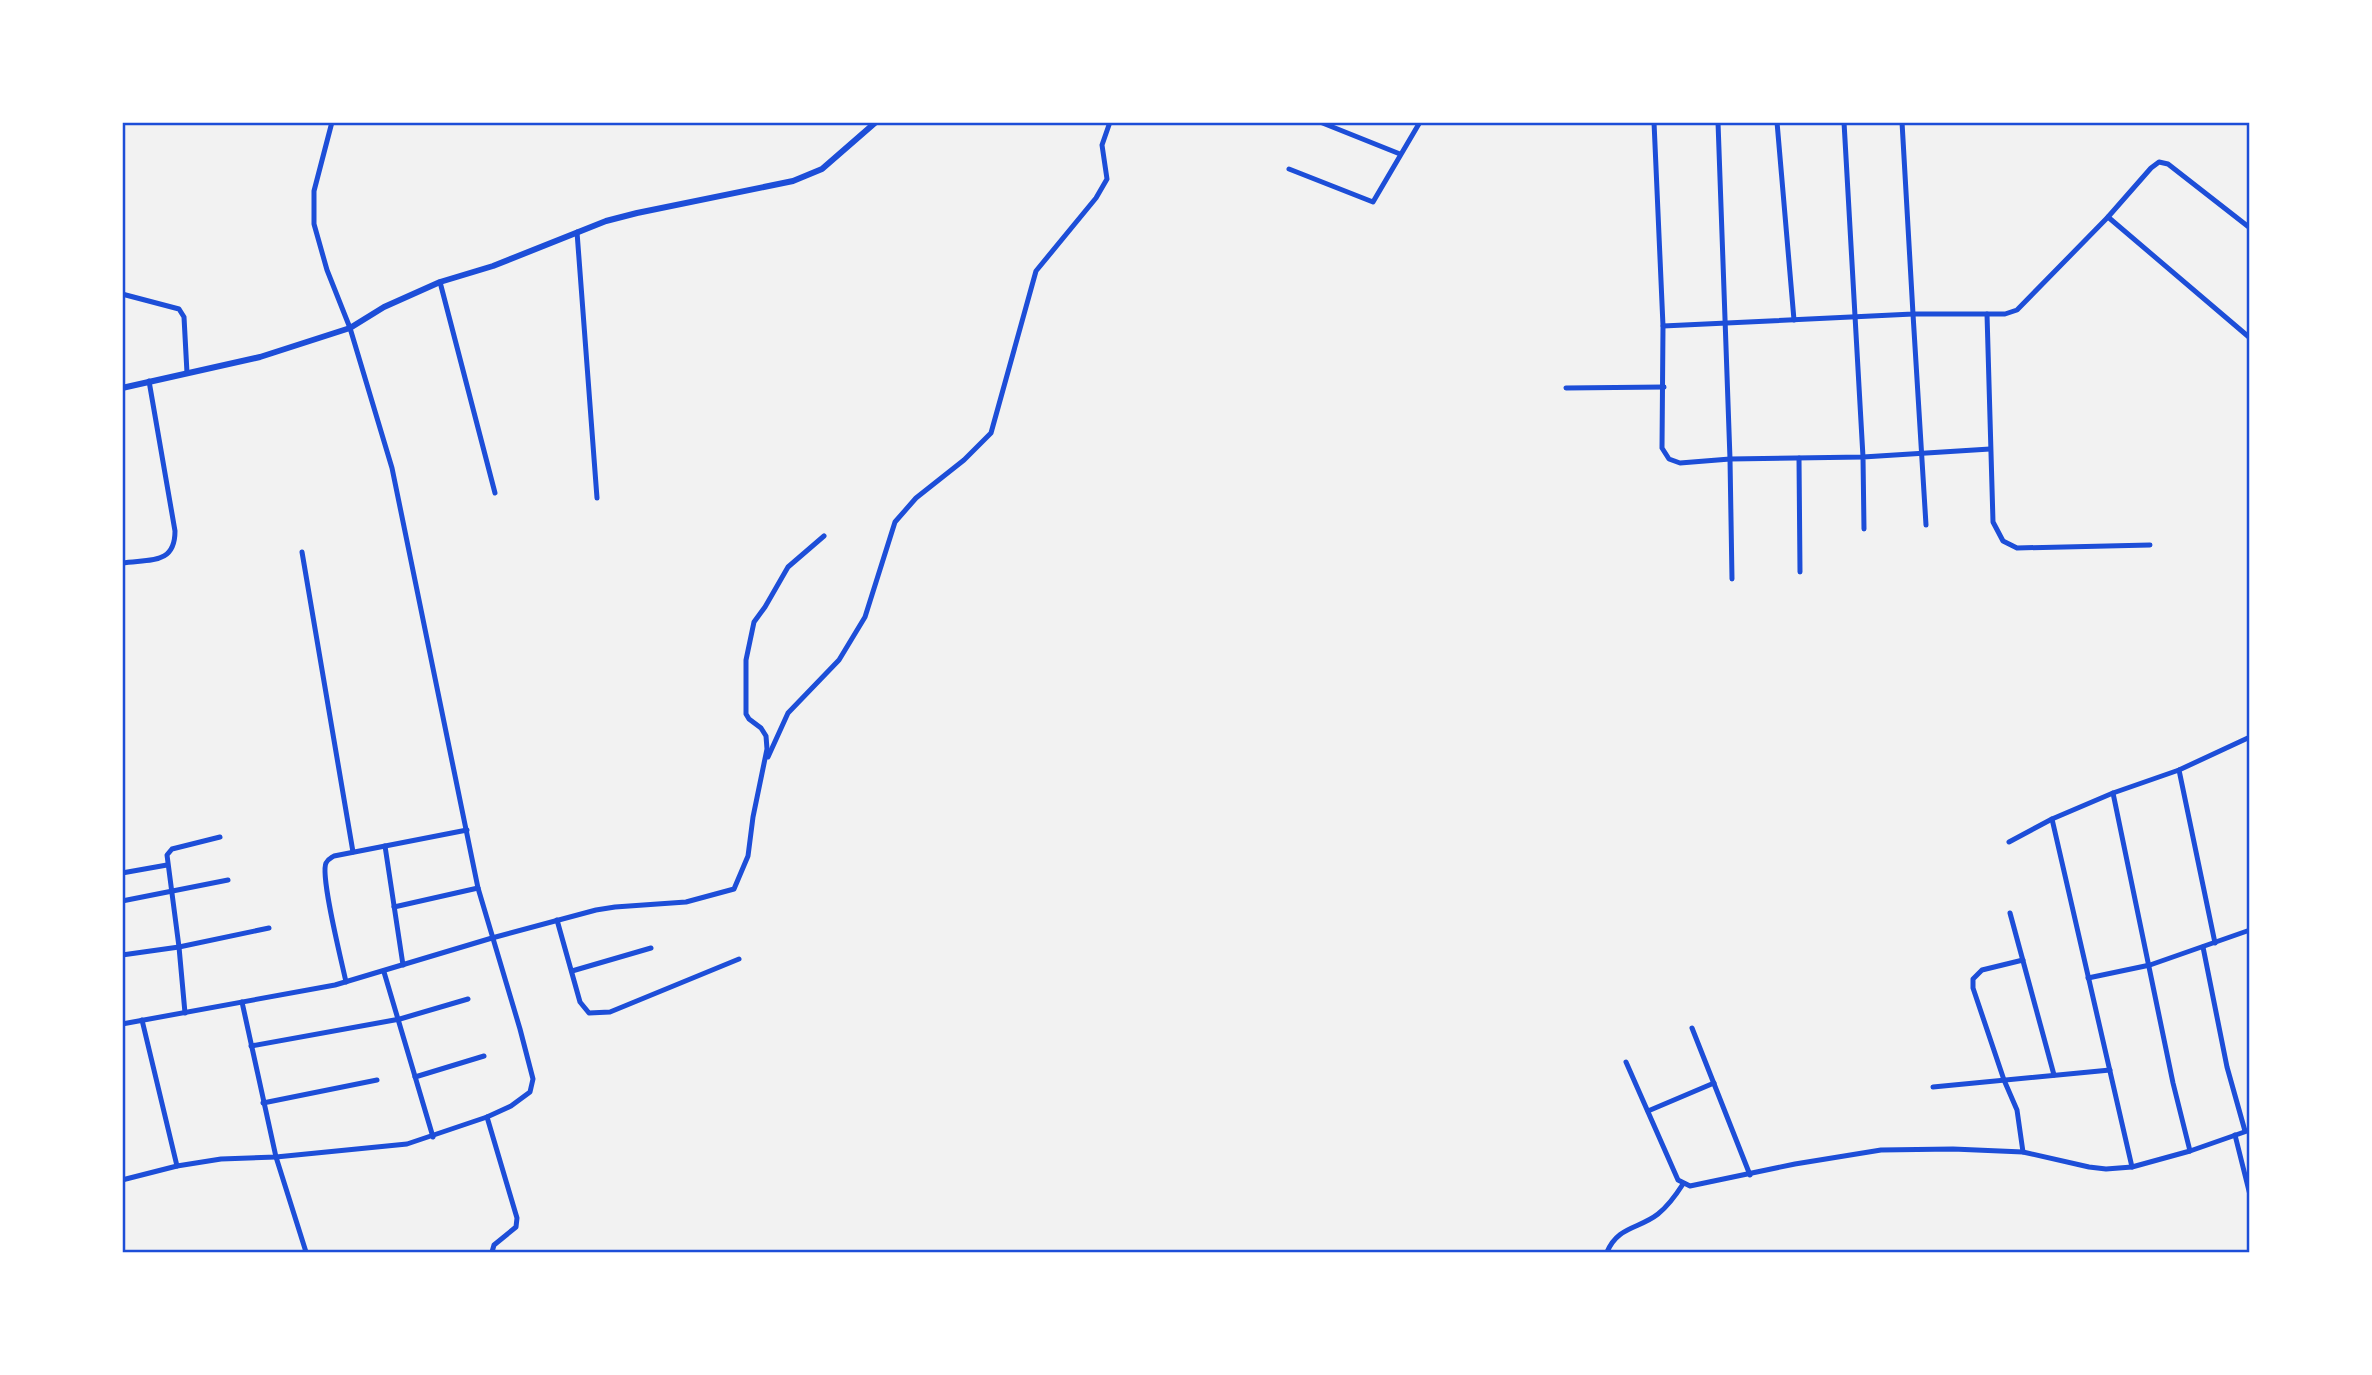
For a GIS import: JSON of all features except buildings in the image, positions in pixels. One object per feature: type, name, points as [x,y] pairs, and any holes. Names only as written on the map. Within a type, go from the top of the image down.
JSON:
[{"type":"street","points":[[122,1180],[177,1166],[221,1159],[276,1157],[407,1143],[433,1137],[521,1101],[530,1092],[533,1079],[478,888],[392,468],[350,328],[327,270],[314,224],[314,191],[332,122]]},
{"type":"street","points":[[122,388],[260,357],[350,328],[384,307],[440,282],[493,266],[577,232],[637,213],[793,181],[822,169],[876,122]]},
{"type":"street","points":[[122,1024],[346,982],[492,938],[615,906],[686,902],[734,889],[748,856],[753,817],[766,762],[788,713],[839,660],[865,617],[895,522],[916,498],[964,460],[991,433],[1037,271],[1096,198],[1107,179],[1102,145],[1110,122]]},
{"type":"street","points":[[1320,122],[1400,154]]},
{"type":"street","points":[[1289,169],[1373,202],[1420,122]]},
{"type":"street","points":[[1654,122],[1663,326],[1662,448],[1669,459],[1680,463],[1730,459],[1863,457],[1990,449]]},
{"type":"street","points":[[1718,122],[1727,323],[1732,579]]},
{"type":"street","points":[[1777,122],[1794,320]]},
{"type":"street","points":[[1844,122],[1863,457],[1864,529]]},
{"type":"street","points":[[1902,122],[1926,525]]},
{"type":"street","points":[[1663,326],[1913,314],[2005,314],[2017,310],[2159,162],[2168,164],[2249,228]]},
{"type":"street","points":[[2108,217],[2249,338]]},
{"type":"street","points":[[577,232],[597,498]]},
{"type":"street","points":[[440,282],[495,493]]},
{"type":"street","points":[[122,293],[179,309],[184,317],[187,373]]},
{"type":"street","points":[[1987,314],[1993,523],[2003,541],[2017,548],[2150,545]]},
{"type":"street","points":[[122,563],[164,557],[172,551],[175,544],[149,382]]},
{"type":"street","points":[[1566,388],[1664,387]]},
{"type":"street","points":[[1799,458],[1800,572]]},
{"type":"street","points":[[766,762],[766,736],[746,714],[746,660],[751,633],[754,622],[788,566],[824,536]]},
{"type":"street","points":[[302,552],[353,852]]},
{"type":"street","points":[[2009,842],[2052,819],[2113,793],[2179,770],[2249,737]]},
{"type":"street","points":[[2179,770],[2215,943]]},
{"type":"street","points":[[2113,793],[2173,1083],[2190,1151]]},
{"type":"street","points":[[2052,819],[2132,1167]]},
{"type":"street","points":[[346,982],[325,872],[329,859],[467,830]]},
{"type":"street","points":[[185,1013],[167,855],[172,849],[220,836]]},
{"type":"street","points":[[385,846],[403,965]]},
{"type":"street","points":[[122,873],[167,865]]},
{"type":"street","points":[[122,901],[228,880]]},
{"type":"street","points":[[394,906],[478,888]]},
{"type":"street","points":[[2010,913],[2054,1075]]},
{"type":"street","points":[[557,920],[576,990],[589,1013],[602,1014],[739,959]]},
{"type":"street","points":[[122,955],[179,947],[269,928]]},
{"type":"street","points":[[2088,978],[2150,965],[2249,930]]},
{"type":"street","points":[[1626,1062],[1678,1180],[1683,1184],[1699,1186],[1795,1164],[1881,1150],[2023,1152],[2089,1167],[2132,1167],[2247,1131],[2227,1067],[2203,947]]},
{"type":"street","points":[[572,971],[651,948]]},
{"type":"street","points":[[2023,960],[1982,970],[1973,979],[1973,988],[2017,1110],[2023,1152]]},
{"type":"street","points":[[384,972],[433,1137]]},
{"type":"street","points":[[251,1046],[400,1019],[468,999]]},
{"type":"street","points":[[242,1002],[276,1157],[306,1252]]},
{"type":"street","points":[[142,1020],[177,1166]]},
{"type":"street","points":[[1692,1028],[1750,1175]]},
{"type":"street","points":[[415,1077],[484,1056]]},
{"type":"street","points":[[1933,1087],[2110,1070]]},
{"type":"street","points":[[263,1102],[377,1080]]},
{"type":"street","points":[[1648,1111],[1714,1083]]},
{"type":"street","points":[[487,1117],[517,1219],[516,1227],[494,1245],[492,1252]]},
{"type":"street","points":[[2235,1135],[2249,1195]]},
{"type":"street","points":[[1607,1252],[1613,1241],[1629,1228],[1656,1215],[1683,1184]]}]
